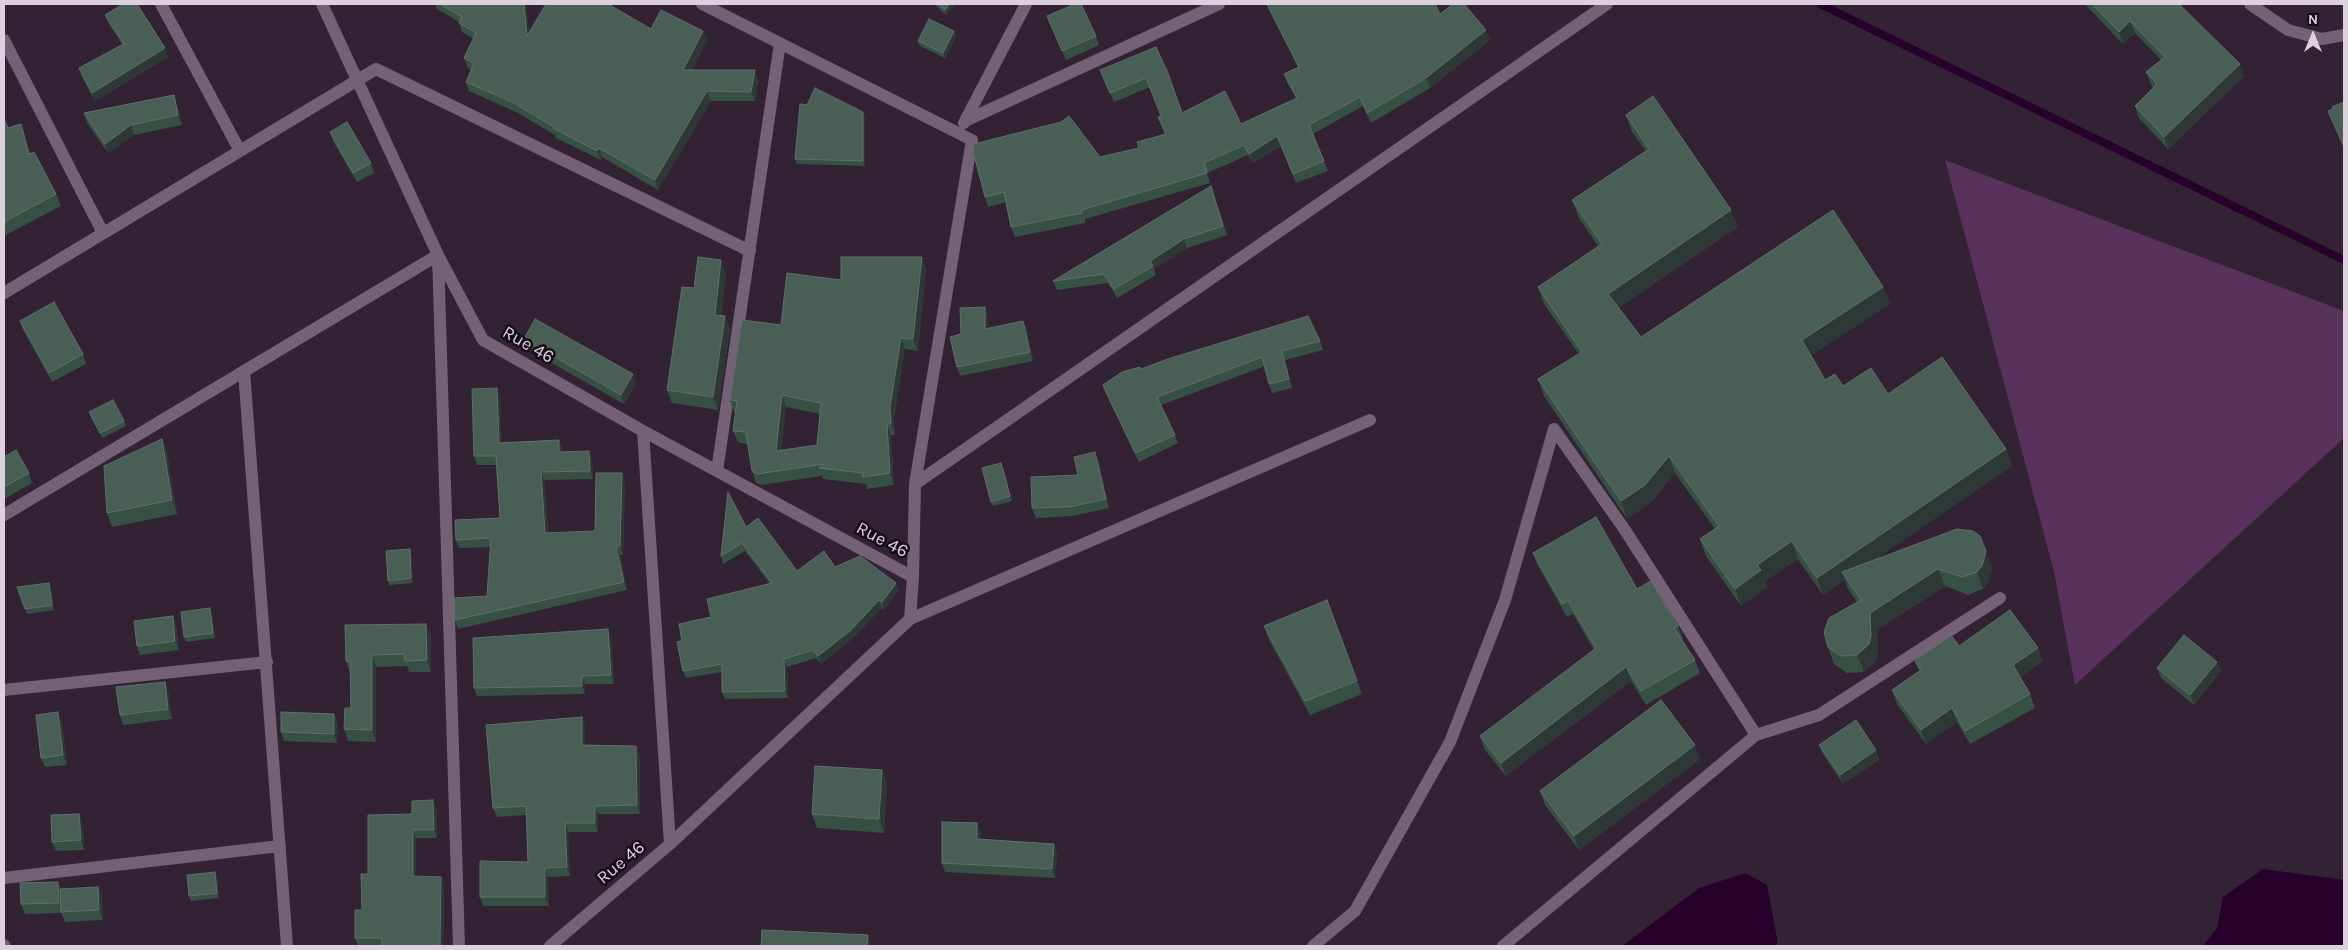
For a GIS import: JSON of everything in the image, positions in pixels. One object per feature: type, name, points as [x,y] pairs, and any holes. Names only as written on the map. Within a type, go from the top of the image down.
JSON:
[{"type":"street","points":[[161,4],[240,151]]},
{"type":"street","name":"Rue 46","points":[[322,4],[438,255],[483,340],[643,432],[913,577],[910,619],[670,844],[550,946]]},
{"type":"street","points":[[702,4],[972,140],[915,484],[913,577]]},
{"type":"street","points":[[958,134],[1026,4]]},
{"type":"street","points":[[965,121],[1219,4]]},
{"type":"street","points":[[915,484],[1607,4]]},
{"type":"street","points":[[2250,4],[2288,30],[2322,39],[2344,35]]},
{"type":"street","points":[[4,40],[103,233]]},
{"type":"street","points":[[717,471],[780,44]]},
{"type":"street","points":[[4,293],[376,69],[750,252]]},
{"type":"street","points":[[4,516],[438,255],[459,946]]},
{"type":"street","points":[[244,371],[287,946]]},
{"type":"street","points":[[910,619],[1370,420]]},
{"type":"street","points":[[1313,946],[1355,911],[1450,742],[1505,600],[1554,429],[1625,530],[1756,735]]},
{"type":"street","points":[[643,432],[670,844]]},
{"type":"street","points":[[1503,946],[1756,735],[1820,715],[2000,598]]},
{"type":"street","points":[[4,690],[267,662]]},
{"type":"street","points":[[4,878],[280,846]]},
{"type":"shaded area","points":[[1945,160],[2344,311],[2344,438],[2075,685],[2054,572]]},
{"type":"shaded area","points":[[2263,869],[2344,880],[2344,946],[2203,946],[2217,928],[2223,897]]},
{"type":"shaded area","points":[[1745,873],[1767,885],[1777,946],[1622,946],[1699,888]]},
{"type":"building","points":[[123,4],[137,4],[165,48],[92,93],[79,68],[124,44],[105,15]]},
{"type":"building","points":[[440,4],[524,4],[527,36],[546,4],[608,4],[651,29],[661,10],[703,31],[683,70],[755,70],[751,92],[707,91],[655,180],[599,148],[597,151],[553,128],[514,103],[466,82],[474,63],[464,58],[476,33],[459,23],[462,17]]},
{"type":"building","points":[[938,4],[950,4],[945,10]]},
{"type":"building","points":[[1075,4],[1081,4],[1096,36],[1062,51],[1047,16]]},
{"type":"building","points":[[1267,4],[1435,4],[1440,14],[1453,4],[1464,4],[1486,30],[1426,78],[1367,113],[1360,97],[1309,125],[1324,161],[1293,174],[1277,136],[1249,154],[1244,145],[1204,163],[1207,173],[1081,210],[1082,213],[1011,227],[1004,192],[985,197],[973,151],[974,144],[1061,122],[1069,116],[1100,157],[1139,148],[1137,142],[1166,134],[1158,117],[1161,116],[1146,78],[1110,93],[1100,70],[1156,47],[1168,73],[1182,113],[1225,91],[1241,124],[1297,98],[1284,74],[1299,67]]},
{"type":"building","points":[[2092,4],[2179,4],[2240,64],[2164,137],[2135,106],[2157,84],[2146,72],[2165,57],[2130,21],[2119,32]]},
{"type":"building","points":[[929,19],[954,31],[943,53],[918,41]]},
{"type":"building","points":[[815,88],[863,112],[863,161],[795,159],[800,104],[807,105]]},
{"type":"building","points":[[174,95],[178,115],[131,125],[105,144],[84,113]]},
{"type":"building","points":[[1653,96],[1731,210],[1608,294],[1641,337],[1833,210],[1883,287],[1802,340],[1825,380],[1835,374],[1843,386],[1871,368],[1888,394],[1942,357],[2006,449],[1817,578],[1792,541],[1757,565],[1761,570],[1735,589],[1700,539],[1719,526],[1669,456],[1645,485],[1621,501],[1538,379],[1582,352],[1538,287],[1602,244],[1572,200],[1649,149],[1626,115]]},
{"type":"building","points":[[2344,102],[2344,147],[2328,111],[2333,109],[2332,107]]},
{"type":"building","points":[[4,119],[8,128],[21,124],[29,154],[34,152],[56,194],[4,222]]},
{"type":"building","points":[[347,122],[371,163],[353,173],[330,132]]},
{"type":"building","points":[[1211,186],[1223,226],[1184,239],[1150,261],[1153,266],[1114,289],[1104,274],[1053,281]]},
{"type":"building","points":[[698,257],[721,260],[715,315],[725,316],[713,397],[667,390],[682,287],[694,288]]},
{"type":"building","points":[[841,257],[922,257],[913,339],[901,338],[890,407],[891,424],[887,424],[890,473],[863,477],[863,473],[819,468],[824,464],[757,474],[752,471],[746,432],[733,431],[737,401],[730,400],[742,320],[781,325],[787,273],[841,280]],"holes":[[[782,395],[821,403],[817,445],[776,451]]]},
{"type":"building","points":[[54,302],[83,354],[49,373],[20,321]]},
{"type":"building","points":[[985,307],[985,329],[1023,321],[1030,352],[957,367],[950,337],[961,334],[960,308]]},
{"type":"building","points":[[1308,316],[1320,341],[1282,351],[1289,379],[1269,384],[1262,357],[1157,397],[1175,435],[1135,453],[1103,385],[1122,372],[1140,367],[1141,369]]},
{"type":"building","points":[[535,319],[633,374],[621,395],[524,339]]},
{"type":"building","points":[[497,388],[499,443],[559,440],[559,452],[589,451],[590,471],[541,472],[545,533],[595,531],[596,473],[622,473],[620,546],[616,546],[624,582],[455,620],[454,598],[487,596],[491,538],[456,540],[455,520],[500,518],[496,456],[474,456],[472,389]]},
{"type":"building","points":[[113,400],[124,421],[100,433],[89,412]]},
{"type":"building","points":[[162,439],[172,500],[107,513],[104,466]]},
{"type":"building","points":[[16,450],[29,473],[4,487],[4,457]]},
{"type":"building","points":[[1095,452],[1106,499],[1069,507],[1032,508],[1031,477],[1078,475],[1074,457]]},
{"type":"building","points":[[1001,463],[1010,496],[991,502],[982,468]]},
{"type":"building","points":[[728,492],[746,527],[758,518],[797,571],[824,551],[835,567],[860,556],[896,583],[882,602],[879,600],[850,631],[818,656],[813,650],[784,659],[785,691],[722,692],[722,664],[683,671],[677,642],[682,641],[679,624],[711,617],[707,599],[772,583],[742,543],[721,556]]},
{"type":"building","points":[[1596,517],[1637,589],[1651,581],[1678,626],[1674,628],[1695,660],[1641,691],[1626,667],[1501,763],[1480,736],[1596,648],[1568,601],[1562,604],[1533,553]]},
{"type":"building","points":[[1957,529],[1973,531],[1980,536],[1986,551],[1982,566],[1977,572],[1962,577],[1938,569],[1870,613],[1871,636],[1869,644],[1857,655],[1841,656],[1828,647],[1824,632],[1829,618],[1861,600],[1842,572]]},
{"type":"building","points":[[410,549],[411,578],[388,581],[386,551]]},
{"type":"building","points":[[49,583],[52,605],[25,609],[17,587]]},
{"type":"building","points":[[1327,600],[1357,681],[1305,701],[1264,626]]},
{"type":"building","points":[[210,608],[213,633],[184,637],[181,612]]},
{"type":"building","points":[[2010,610],[2038,648],[2013,665],[2030,694],[1965,731],[1952,708],[1921,730],[1892,690],[1921,670],[1915,661],[1951,635],[1959,646]]},
{"type":"building","points":[[173,616],[175,641],[137,646],[134,621]]},
{"type":"building","points":[[426,624],[427,660],[405,661],[404,654],[372,655],[372,730],[344,729],[345,708],[351,708],[350,661],[346,661],[345,625]]},
{"type":"building","points":[[608,629],[611,675],[582,676],[582,686],[474,688],[473,638]]},
{"type":"building","points":[[2184,635],[2217,662],[2190,695],[2157,668]]},
{"type":"building","points":[[165,682],[168,709],[120,715],[116,687]]},
{"type":"building","points":[[1661,700],[1695,745],[1574,836],[1540,791]]},
{"type":"building","points":[[58,712],[63,755],[41,758],[36,715]]},
{"type":"building","points":[[281,712],[334,714],[334,734],[281,732]]},
{"type":"building","points":[[582,717],[582,745],[636,746],[637,805],[595,806],[595,823],[565,823],[567,867],[545,868],[545,897],[480,897],[480,861],[528,862],[526,806],[493,808],[486,725]]},
{"type":"building","points":[[1856,720],[1876,750],[1840,775],[1819,745]]},
{"type":"building","points":[[815,766],[882,770],[879,819],[812,814]]},
{"type":"building","points":[[433,800],[434,830],[413,830],[413,876],[441,877],[440,946],[382,946],[382,938],[355,938],[355,910],[362,910],[361,874],[368,874],[368,815],[412,814],[412,801]]},
{"type":"building","points":[[79,814],[81,840],[52,842],[51,815]]},
{"type":"building","points":[[942,822],[977,823],[977,839],[1054,844],[1052,869],[942,863]]},
{"type":"building","points":[[215,872],[217,893],[189,896],[187,875]]},
{"type":"building","points":[[58,882],[59,903],[21,904],[20,883]]},
{"type":"building","points":[[98,887],[99,910],[61,912],[60,889]]},
{"type":"building","points":[[762,930],[868,935],[867,946],[761,946]]},
{"type":"waterway","points":[[1820,4],[2344,260]]}]
